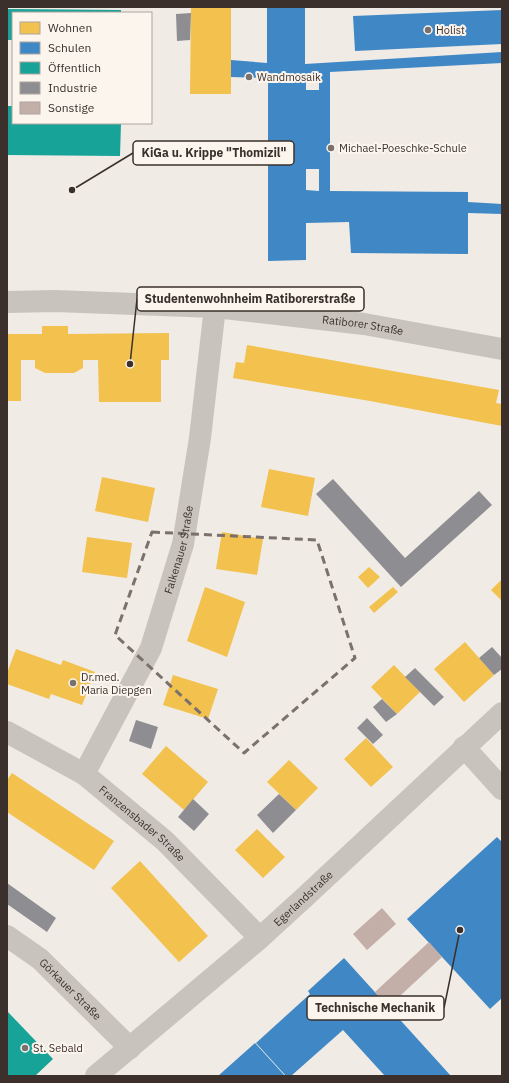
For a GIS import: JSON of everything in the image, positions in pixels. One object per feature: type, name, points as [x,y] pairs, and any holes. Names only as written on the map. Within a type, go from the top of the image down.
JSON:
[{"type":"street","name":"Ratiborer Straße","points":[[7,302],[55,301],[215,307],[364,324],[502,349]]},
{"type":"street","name":"Falkenauer Straße","points":[[84,774],[151,648],[182,544],[200,438],[215,307]]},
{"type":"street","name":"Egerlandstraße","points":[[96,1076],[260,938],[502,713]]},
{"type":"street","name":"Franzensbader Straße","points":[[7,732],[84,774],[165,841],[260,938]]},
{"type":"street","points":[[464,747],[502,789]]},
{"type":"street","name":"Görkauer Straße","points":[[7,936],[40,959],[130,1048]]},
{"type":"highlighted area","points":[[152,532],[317,540],[355,658],[244,753],[115,635]]},
{"type":"building: Wohnen","points":[[191,8],[231,8],[231,94],[190,94]]},
{"type":"building: Wohnen","points":[[42,326],[68,326],[68,334],[169,333],[169,360],[161,360],[161,402],[99,402],[98,360],[83,360],[83,368],[74,373],[45,373],[35,368],[35,360],[21,360],[21,401],[7,401],[7,334],[42,334]]},
{"type":"building: Wohnen","points":[[247,345],[499,390],[496,403],[502,404],[502,426],[370,401],[233,378],[236,362],[244,363]]},
{"type":"building: Wohnen","points":[[269,469],[315,478],[308,516],[261,507]]},
{"type":"building: Wohnen","points":[[102,477],[155,488],[148,522],[95,511]]},
{"type":"building: Wohnen","points":[[222,532],[263,539],[257,575],[216,569]]},
{"type":"building: Wohnen","points":[[87,537],[132,543],[127,578],[82,572]]},
{"type":"building: Wohnen","points":[[369,567],[380,577],[368,588],[358,577]]},
{"type":"building: Wohnen","points":[[502,579],[502,601],[491,590]]},
{"type":"building: Wohnen","points":[[205,587],[245,602],[227,657],[187,641]]},
{"type":"building: Wohnen","points":[[393,587],[398,592],[374,613],[369,607]]},
{"type":"building: Wohnen","points":[[465,642],[494,675],[464,702],[434,669]]},
{"type":"building: Wohnen","points":[[16,649],[61,665],[63,660],[95,672],[82,705],[51,694],[49,699],[7,684],[7,673]]},
{"type":"building: Wohnen","points":[[394,665],[420,692],[397,714],[371,687]]},
{"type":"building: Wohnen","points":[[173,675],[218,689],[208,719],[163,705]]},
{"type":"building: Wohnen","points":[[366,738],[393,767],[371,787],[344,759]]},
{"type":"building: Wohnen","points":[[166,746],[208,782],[184,810],[142,774]]},
{"type":"building: Wohnen","points":[[289,760],[318,788],[296,810],[267,782]]},
{"type":"building: Wohnen","points":[[12,773],[114,841],[94,870],[7,812],[7,780]]},
{"type":"building: Wohnen","points":[[257,829],[285,857],[263,878],[235,850]]},
{"type":"building: Wohnen","points":[[140,861],[208,936],[179,962],[111,888]]},
{"type":"building: Schulen","points":[[267,8],[305,8],[305,64],[502,52],[502,63],[330,72],[330,191],[468,192],[468,202],[502,204],[502,214],[468,213],[468,254],[351,253],[349,222],[306,223],[306,260],[268,261],[268,78],[231,77],[231,60],[267,63]],"holes":[[[306,75],[319,75],[319,90],[306,90]],[[306,169],[319,169],[319,191],[306,190]]]},
{"type":"building: Schulen","name":"Holist","points":[[502,10],[502,44],[355,51],[353,16]]},
{"type":"building: Schulen","points":[[497,837],[502,842],[502,998],[490,1009],[407,919]]},
{"type":"building: Schulen","points":[[344,958],[451,1076],[385,1076],[343,1030],[291,1076],[286,1076],[256,1043],[310,994],[308,991]]},
{"type":"building: Schulen","points":[[255,1043],[285,1076],[218,1076]]},
{"type":"building: Öffentlich","points":[[7,9],[121,10],[121,12],[12,12],[12,40],[7,40]]},
{"type":"building: Öffentlich","points":[[7,106],[12,106],[12,124],[121,124],[120,156],[7,155]]},
{"type":"building: Öffentlich","name":"St. Sebald","points":[[7,1011],[53,1059],[35,1076],[7,1076]]},
{"type":"building: Industrie","points":[[191,13],[190,40],[177,41],[176,14]]},
{"type":"building: Industrie","points":[[333,479],[405,558],[479,491],[492,505],[401,587],[316,494]]},
{"type":"building: Industrie","points":[[492,647],[502,658],[502,669],[494,675],[479,658]]},
{"type":"building: Industrie","points":[[415,668],[444,697],[434,706],[405,677]]},
{"type":"building: Industrie","points":[[382,699],[397,714],[386,722],[373,707]]},
{"type":"building: Industrie","points":[[367,718],[383,735],[373,744],[357,728]]},
{"type":"building: Industrie","points":[[136,720],[158,727],[151,749],[129,741]]},
{"type":"building: Industrie","points":[[279,794],[296,810],[273,833],[257,815]]},
{"type":"building: Industrie","points":[[193,799],[209,814],[194,831],[178,817]]},
{"type":"building: Industrie","points":[[7,883],[56,918],[47,932],[7,904]]},
{"type":"building: Sonstige","points":[[382,908],[396,924],[367,950],[353,934]]},
{"type":"building: Sonstige","points":[[429,942],[442,957],[388,1007],[375,992]]},
{"type":"place","name":"Holist","points":[[428,30]]},
{"type":"place","name":"Wandmosaik","points":[[249,77]]},
{"type":"place","name":"Michael-Poeschke-Schule","points":[[331,148]]},
{"type":"place","name":"KiGa u. Krippe \"Thomizil\"","points":[[72,190]]},
{"type":"place","name":"Studentenwohnheim Ratiborerstraße","points":[[130,364]]},
{"type":"place","name":"Dr.med. Maria Diepgen","points":[[73,683]]},
{"type":"place","name":"Technische Mechanik","points":[[460,930]]},
{"type":"place","name":"St. Sebald","points":[[25,1048]]}]
